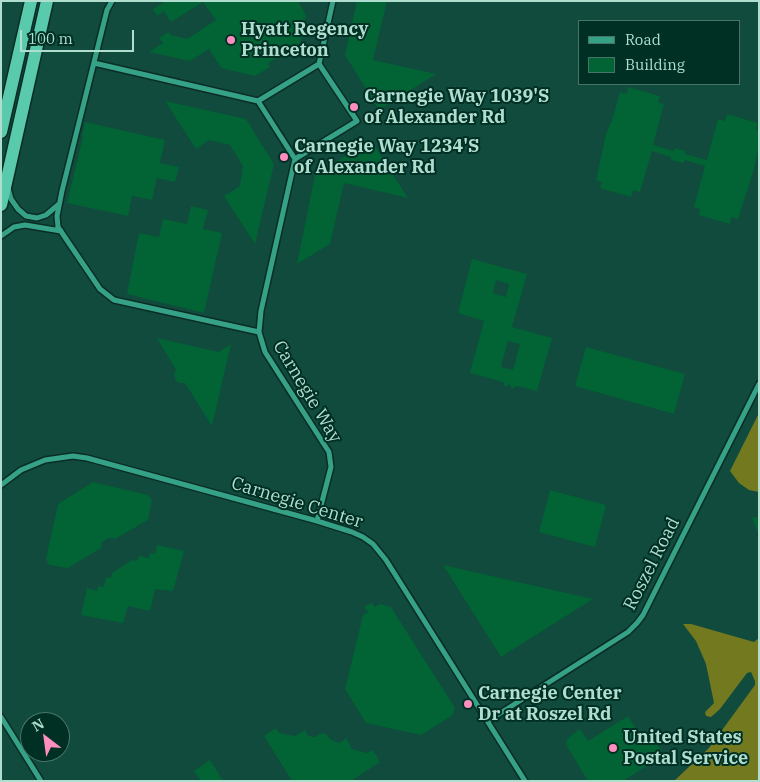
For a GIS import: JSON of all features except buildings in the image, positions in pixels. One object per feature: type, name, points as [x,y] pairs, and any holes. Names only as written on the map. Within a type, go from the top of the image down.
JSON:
[{"type":"highway","points":[[1,132],[31,1]]},
{"type":"highway","points":[[1,205],[47,1]]},
{"type":"street","points":[[112,1],[106,10],[56,221],[100,289],[114,300],[259,332]]},
{"type":"street","points":[[258,101],[295,159],[357,121],[319,64],[333,1]]},
{"type":"street","points":[[94,63],[258,101],[319,64]]},
{"type":"street","name":"Carnegie Way","points":[[295,159],[261,311],[259,332],[265,352],[329,452],[331,467],[317,521]]},
{"type":"street","points":[[6,183],[14,204],[26,216],[36,218],[46,215],[60,204]]},
{"type":"street","points":[[1,236],[14,227],[25,225],[61,231]]},
{"type":"street","name":"Roszel Road","points":[[488,721],[628,632],[637,623],[645,611],[759,384]]},
{"type":"street","name":"Carnegie Center","points":[[1,485],[21,470],[45,460],[59,457],[87,458],[317,521],[352,532],[368,541],[381,553],[526,781]]},
{"type":"street","points":[[1,717],[41,781]]},
{"type":"green space","points":[[759,413],[759,492],[749,490],[739,483],[730,471]]},
{"type":"green space","points":[[683,624],[691,624],[754,642],[759,638],[759,781],[674,781],[709,748],[755,685],[751,672],[747,673],[720,709],[711,717],[706,716],[705,712],[714,703],[706,664],[696,641]]},
{"type":"place","name":"Hyatt Regency Princeton","points":[[231,40]]},
{"type":"place","name":"Carnegie Way 1039'S of Alexander Rd","points":[[354,107]]},
{"type":"place","name":"Carnegie Way 1234'S of Alexander Rd","points":[[284,157]]},
{"type":"place","name":"Carnegie Center Dr at Roszel Rd","points":[[468,704]]},
{"type":"place","name":"United States Postal Service","points":[[613,748]]}]
